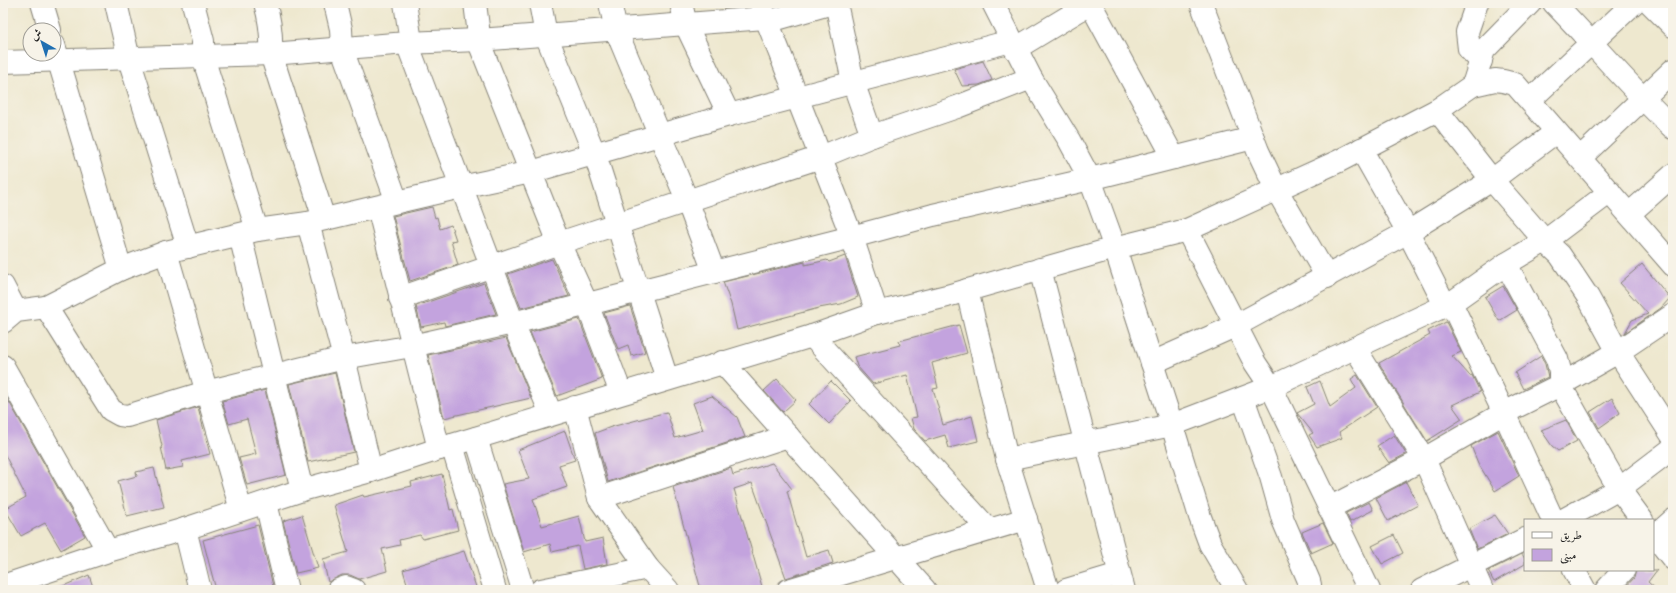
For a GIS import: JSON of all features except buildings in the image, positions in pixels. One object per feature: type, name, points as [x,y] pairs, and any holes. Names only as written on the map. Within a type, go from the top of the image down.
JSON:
[{"type":"street","points":[[42,3],[48,22]]},
{"type":"street","points":[[116,3],[129,59],[188,246]]},
{"type":"street","points":[[193,3],[203,41],[203,57],[248,232],[274,376],[302,490]]},
{"type":"street","points":[[265,3],[272,38],[271,54],[316,221],[344,358],[372,471]]},
{"type":"street","points":[[335,3],[341,29],[342,49],[387,205],[400,298],[412,346],[445,447],[495,590]]},
{"type":"street","points":[[405,3],[410,35],[407,43],[513,322],[552,414]]},
{"type":"street","points":[[475,3],[478,40],[559,243],[587,304],[621,393]]},
{"type":"street","points":[[540,3],[546,35],[595,154],[667,379]]},
{"type":"street","points":[[610,3],[616,30],[687,200],[714,272]]},
{"type":"street","points":[[681,3],[686,25],[729,115]]},
{"type":"street","points":[[762,10],[770,21],[833,3]]},
{"type":"street","points":[[836,3],[853,82],[872,136]]},
{"type":"street","points":[[993,3],[1030,78],[1069,140],[1090,179],[1115,248],[1172,425],[1200,518],[1210,544],[1237,590]]},
{"type":"street","points":[[3,286],[10,316],[46,307],[121,269],[166,252],[248,232],[316,221],[461,186],[531,172],[729,115],[853,82],[1013,45],[1090,3],[1174,158]]},
{"type":"street","points":[[1201,3],[1253,138],[1276,189],[1327,277]]},
{"type":"street","points":[[1478,3],[1467,32],[1469,49],[1481,61]]},
{"type":"street","points":[[1473,85],[1484,50],[1530,3]]},
{"type":"street","points":[[1554,3],[1593,43],[1643,100],[1673,128]]},
{"type":"street","points":[[1530,100],[1593,43],[1634,3]]},
{"type":"street","points":[[1650,3],[1673,26]]},
{"type":"street","points":[[62,52],[129,59],[271,54],[407,43],[478,40],[686,25],[762,10]]},
{"type":"street","points":[[762,10],[852,237],[877,313]]},
{"type":"street","points":[[3,62],[22,58]]},
{"type":"street","points":[[59,62],[121,269]]},
{"type":"street","points":[[1580,158],[1673,70]]},
{"type":"street","points":[[400,298],[687,200],[821,157],[872,136],[957,107],[1030,78]]},
{"type":"street","points":[[3,586],[108,551],[185,529],[266,503],[302,490],[372,471],[552,414],[812,336],[877,313],[1186,230],[1361,149],[1437,110],[1473,85],[1495,80],[1515,84],[1673,265]]},
{"type":"street","points":[[1437,110],[1492,180],[1545,241],[1560,255],[1588,297],[1618,352],[1673,437]]},
{"type":"street","points":[[1152,363],[1235,326],[1408,232],[1492,180],[1556,132]]},
{"type":"street","points":[[46,307],[110,410],[120,415],[127,416],[206,392],[344,358],[412,346],[513,322],[852,237],[933,215],[1090,179],[1253,138]]},
{"type":"street","points":[[1361,149],[1448,304],[1504,413],[1553,519]]},
{"type":"street","points":[[1629,214],[1673,175]]},
{"type":"street","points":[[1007,459],[1172,425],[1271,387],[1448,304],[1506,264],[1545,241],[1610,192]]},
{"type":"street","points":[[1186,230],[1255,363],[1271,387],[1369,590]]},
{"type":"street","points":[[166,252],[241,510]]},
{"type":"street","points":[[1506,264],[1557,359],[1560,371],[1560,385],[1619,489],[1641,519]]},
{"type":"street","points":[[1040,269],[1121,582],[1078,588]]},
{"type":"street","points":[[967,290],[1007,459],[1048,590]]},
{"type":"street","points":[[1329,508],[1424,459],[1504,413],[1560,385],[1618,352],[1673,315]]},
{"type":"street","points":[[812,336],[989,530]]},
{"type":"street","points":[[1354,348],[1424,459],[1482,590]]},
{"type":"street","points":[[722,362],[925,590]]},
{"type":"street","points":[[3,366],[108,551]]},
{"type":"street","points":[[1243,398],[1271,477],[1283,520],[1310,581],[1310,585],[1307,590]]},
{"type":"street","points":[[575,407],[599,498],[648,568],[668,590]]},
{"type":"street","points":[[599,498],[788,436]]},
{"type":"street","points":[[476,438],[523,590]]},
{"type":"street","points":[[1565,519],[1619,489],[1673,448]]},
{"type":"street","points":[[266,503],[287,590]]},
{"type":"street","points":[[788,590],[1026,519]]},
{"type":"street","points":[[1654,530],[1673,520]]},
{"type":"street","points":[[185,529],[200,590]]},
{"type":"street","points":[[1654,536],[1673,559]]},
{"type":"street","points":[[1422,590],[1524,540]]},
{"type":"street","points":[[541,590],[648,568]]},
{"type":"street","points":[[1575,571],[1585,590]]},
{"type":"street","points":[[1606,590],[1623,571]]},
{"type":"street","points":[[338,590],[346,587],[354,590]]}]
